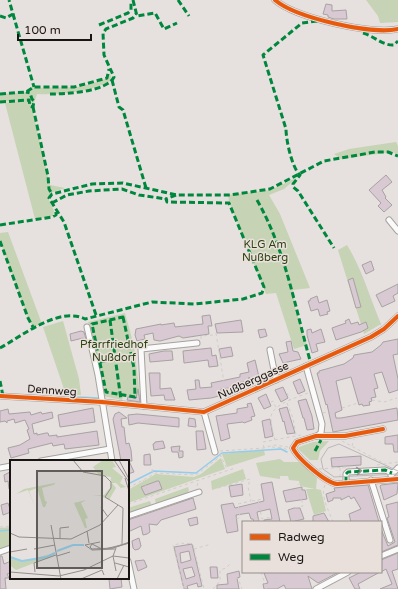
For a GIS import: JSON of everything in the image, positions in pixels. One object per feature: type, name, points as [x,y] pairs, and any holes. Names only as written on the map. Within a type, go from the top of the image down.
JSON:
[{"type":"street","points":[[276,0],[294,11],[362,29],[385,31],[398,29]]},
{"type":"street","points":[[389,220],[398,231]]},
{"type":"street","name":"Nußberggasse","points":[[102,402],[204,412],[375,335],[398,316]]},
{"type":"street","points":[[87,327],[97,370],[112,460]]},
{"type":"street","points":[[144,406],[141,348],[197,343]]},
{"type":"street","points":[[270,350],[276,380]]},
{"type":"street","points":[[306,366],[322,424],[321,433],[297,442],[293,448],[327,481],[334,483],[346,483],[398,479]]},
{"type":"street","name":"Dennweg","points":[[0,396],[102,402]]},
{"type":"street","points":[[204,412],[218,452]]},
{"type":"street","points":[[316,436],[340,436],[383,429]]},
{"type":"street","points":[[47,460],[110,449]]},
{"type":"street","points":[[0,468],[10,466]]},
{"type":"street","points":[[389,479],[392,473],[398,468]]},
{"type":"street","points":[[346,483],[346,474],[348,472],[385,470],[392,473]]},
{"type":"street","points":[[372,480],[390,540]]},
{"type":"street","points":[[129,516],[199,492]]},
{"type":"street","points":[[0,552],[10,548]]},
{"type":"street","points":[[382,556],[398,549]]},
{"type":"street","points":[[129,566],[134,589]]},
{"type":"street","points":[[316,589],[346,573]]},
{"type":"path","points":[[374,0],[386,16],[398,20]]},
{"type":"path","points":[[357,267],[380,325]]},
{"type":"path","points":[[216,333],[225,389],[229,396]]},
{"type":"path","points":[[197,343],[197,340],[201,340],[201,336],[213,335]]},
{"type":"path","points":[[275,440],[271,418],[276,408],[310,392]]},
{"type":"path","points":[[287,393],[290,401]]},
{"type":"path","points":[[372,400],[384,402],[397,398]]},
{"type":"path","points":[[271,402],[273,401],[276,408]]},
{"type":"path","points":[[286,402],[293,418],[296,436]]},
{"type":"path","points":[[342,408],[358,403]]},
{"type":"path","points":[[352,446],[356,434]]},
{"type":"path","points":[[264,448],[263,442],[304,435]]},
{"type":"path","points":[[340,436],[340,440],[384,463],[398,462]]},
{"type":"path","points":[[270,441],[271,446]]},
{"type":"path","points":[[218,452],[280,445],[293,448]]},
{"type":"path","points":[[298,454],[307,451],[317,451]]},
{"type":"path","points":[[218,452],[221,455],[227,470]]},
{"type":"path","points":[[129,487],[143,480],[153,472],[196,475],[221,455]]},
{"type":"path","points":[[129,504],[235,468]]},
{"type":"path","points":[[320,468],[340,468],[340,480]]},
{"type":"path","points":[[129,496],[147,487],[176,478]]},
{"type":"path","points":[[218,488],[250,479],[248,487],[251,501]]},
{"type":"path","points":[[143,480],[149,493]]},
{"type":"path","points":[[199,492],[197,486],[200,480]]},
{"type":"path","points":[[327,481],[323,489],[333,521]]},
{"type":"path","points":[[295,508],[303,506],[298,484]]},
{"type":"path","points":[[231,519],[240,518],[238,504],[268,498]]},
{"type":"path","points":[[258,500],[262,519]]},
{"type":"path","points":[[255,521],[272,517]]},
{"type":"path","points":[[0,527],[10,526]]},
{"type":"path","points":[[194,549],[208,545],[209,542]]},
{"type":"path","points":[[184,589],[173,544],[192,543],[204,589]]},
{"type":"path","points":[[213,589],[220,581],[220,570],[226,568],[230,564]]},
{"type":"path","points":[[261,573],[265,584]]},
{"type":"path","points":[[236,579],[238,578],[242,589]]},
{"type":"path","points":[[276,583],[275,579],[278,578]]},
{"type":"green space","points":[[366,0],[398,0],[398,22],[380,23],[378,16]]},
{"type":"green space","points":[[110,72],[112,80],[103,84],[75,92],[37,94],[34,103],[31,104],[50,185],[65,188],[50,193],[49,200],[54,211],[53,216],[35,219],[5,103],[24,100],[0,102],[0,94],[26,92],[31,88],[81,87],[108,78]]},
{"type":"green space","points":[[396,142],[398,146],[398,154],[392,152],[341,159],[334,154],[349,149]]},
{"type":"green space","name":"KLG Am Nußberg","points":[[298,177],[284,189],[269,195],[280,214],[310,288],[293,290],[295,307],[307,345],[294,349],[276,293],[266,294],[229,202],[228,195],[271,190]]},
{"type":"green space","points":[[8,232],[42,324],[33,327],[28,318],[0,241],[0,233]]},
{"type":"green space","points":[[347,245],[361,274],[381,324],[364,334],[338,250]]},
{"type":"green space","name":"Pfarrfriedhof Nußdorf","points":[[125,313],[134,346],[140,396],[133,398],[123,397],[122,400],[103,396],[88,322]]},
{"type":"green space","points":[[63,321],[79,379],[81,395],[66,395],[43,327]]},
{"type":"green space","points":[[329,441],[320,451],[318,460],[310,460],[298,449],[299,447],[313,442]]},
{"type":"green space","points":[[264,450],[265,455],[227,467],[222,454]]},
{"type":"green space","points":[[221,458],[225,469],[129,503],[129,489],[156,474],[194,477],[201,474]]},
{"type":"green space","points":[[280,459],[284,462],[299,462],[317,478],[316,489],[321,490],[326,511],[314,515],[306,489],[315,489],[300,486],[299,481],[289,480],[288,476],[280,476],[280,479],[260,476],[256,463]]},
{"type":"green space","points":[[243,469],[246,479],[212,490],[211,481]]},
{"type":"green space","points":[[188,487],[189,491],[183,496],[156,505],[155,499]]},
{"type":"green space","points":[[150,501],[152,506],[129,514],[129,508]]},
{"type":"green space","points":[[10,527],[10,546],[0,550],[0,528]]},
{"type":"building","points":[[326,4],[332,5],[332,11],[346,10],[347,19],[334,19],[323,14]]},
{"type":"building","points":[[386,175],[392,182],[382,190],[386,197],[385,198],[392,205],[384,212],[378,206],[381,203],[369,190]]},
{"type":"building","points":[[371,261],[374,270],[366,274],[362,265]]},
{"type":"building","points":[[353,278],[361,307],[356,308],[348,280]]},
{"type":"building","points":[[398,284],[398,293],[393,296],[395,301],[382,307],[376,295]]},
{"type":"building","points":[[317,296],[319,303],[327,300],[330,311],[327,312],[328,314],[320,316],[318,309],[311,311],[308,301]]},
{"type":"building","points":[[210,315],[212,326],[208,326],[209,334],[183,338],[179,336],[160,341],[154,340],[153,333],[144,335],[145,339],[137,341],[135,335],[136,329],[161,324],[174,323],[175,327],[203,324],[202,316]]},
{"type":"building","points":[[349,319],[351,324],[358,322],[359,325],[366,322],[368,328],[361,332],[336,340],[332,328],[346,323],[345,321]]},
{"type":"building","points":[[241,320],[243,332],[217,333],[215,324]]},
{"type":"building","points":[[265,329],[267,336],[260,338],[258,330]]},
{"type":"building","points":[[311,329],[312,333],[321,329],[325,342],[316,344],[318,351],[312,353],[307,335],[307,330]]},
{"type":"building","points":[[81,331],[84,332],[87,343],[84,344],[83,338],[71,341],[70,334]]},
{"type":"building","points":[[398,339],[398,354],[393,355],[398,379],[398,390],[389,393],[382,372],[374,374],[378,388],[374,389],[376,397],[371,398],[372,401],[369,402],[370,405],[363,406],[362,404],[359,405],[351,377],[336,381],[342,410],[335,413],[336,418],[341,418],[397,408],[398,420],[333,432],[327,404],[326,405],[317,373],[319,373],[319,371],[344,364],[353,358],[354,355],[372,352],[383,342]]},
{"type":"building","points":[[291,341],[293,351],[298,352],[301,359],[283,363],[279,354],[288,352],[286,342]]},
{"type":"building","points":[[231,347],[233,356],[221,358],[219,349]]},
{"type":"building","points":[[211,348],[212,356],[216,355],[218,366],[209,367],[208,360],[184,363],[183,351]]},
{"type":"building","points":[[172,351],[173,360],[150,362],[149,354]]},
{"type":"building","points":[[255,360],[259,377],[250,379],[249,377],[249,381],[237,383],[237,387],[221,389],[221,393],[218,393],[219,396],[189,400],[187,390],[196,389],[195,380],[199,380],[200,388],[212,387],[211,383],[240,377],[240,374],[249,372],[247,363]]},
{"type":"building","points":[[149,373],[160,373],[160,389],[171,388],[175,400],[165,400],[164,395],[151,396]]},
{"type":"building","points":[[300,379],[305,391],[298,394],[293,382]]},
{"type":"building","points":[[283,387],[288,398],[281,402],[275,390]]},
{"type":"building","points":[[138,389],[140,402],[127,400],[128,397],[136,398]]},
{"type":"building","points":[[266,394],[271,406],[264,409],[258,398]]},
{"type":"building","points":[[306,399],[312,416],[314,429],[307,430],[298,401]]},
{"type":"building","points":[[251,403],[255,416],[251,417],[252,420],[244,423],[227,424],[230,438],[221,441],[216,416],[237,413],[237,409],[248,407],[247,404]]},
{"type":"building","points":[[287,407],[295,433],[287,434],[279,409]]},
{"type":"building","points":[[93,408],[95,422],[60,427],[58,415]]},
{"type":"building","points":[[8,409],[9,414],[30,412],[31,415],[41,412],[42,414],[52,412],[53,418],[32,424],[34,434],[37,433],[37,435],[48,433],[49,436],[57,435],[57,437],[97,431],[99,445],[65,449],[64,444],[53,446],[52,443],[28,449],[29,453],[11,458],[8,448],[20,445],[30,439],[27,430],[29,429],[25,420],[15,423],[14,419],[7,421],[7,423],[5,421],[0,422],[0,411]]},
{"type":"building","points":[[119,412],[127,418],[121,419],[122,427],[124,427],[126,444],[129,443],[131,450],[132,461],[121,460],[113,419],[115,414]]},
{"type":"building","points":[[137,414],[179,418],[179,427],[138,423],[129,425],[128,415]]},
{"type":"building","points":[[189,418],[195,419],[196,427],[188,426]]},
{"type":"building","points":[[270,419],[273,436],[265,438],[262,421]]},
{"type":"building","points":[[196,431],[203,431],[206,449],[197,450]]},
{"type":"building","points":[[398,435],[398,452],[394,452],[393,444],[385,444],[385,437]]},
{"type":"building","points":[[163,441],[165,448],[154,450],[153,444],[155,442]]},
{"type":"building","points":[[180,446],[179,451],[183,451],[183,457],[179,458],[178,452],[172,452],[171,447]]},
{"type":"building","points":[[150,454],[151,465],[144,465],[144,455]]},
{"type":"building","points":[[361,456],[361,465],[332,467],[331,458]]},
{"type":"building","points":[[129,461],[134,472],[129,474]]},
{"type":"building","points":[[10,472],[10,489],[8,481],[5,482],[4,475]]},
{"type":"building","points":[[159,481],[162,489],[145,495],[141,487]]},
{"type":"building","points":[[272,482],[280,521],[264,521],[272,519],[270,509],[257,512],[259,521],[254,521],[253,519],[251,519],[249,513],[236,515],[238,531],[227,533],[221,505],[233,503],[235,508],[264,501],[261,484]]},
{"type":"building","points":[[398,483],[397,494],[384,500],[380,486]]},
{"type":"building","points":[[242,484],[243,495],[231,497],[229,486]]},
{"type":"building","points":[[368,485],[379,521],[351,521],[349,514],[361,509],[354,497],[351,499],[349,496],[341,500],[341,498],[333,498],[333,500],[328,502],[326,494],[335,491],[334,488]]},
{"type":"building","points":[[302,487],[302,490],[305,490],[307,499],[286,502],[283,491]]},
{"type":"building","points":[[193,498],[196,509],[161,520],[157,525],[149,524],[150,532],[143,535],[141,526],[129,532],[129,520]]},
{"type":"building","points":[[398,502],[398,545],[382,552],[382,531],[388,546],[395,542],[387,518],[389,517],[386,505]]},
{"type":"building","points":[[8,503],[10,512],[3,515],[1,505]]},
{"type":"building","points":[[300,508],[304,519],[291,521],[288,510]]},
{"type":"building","points":[[324,513],[328,521],[313,521],[313,516]]},
{"type":"building","points":[[197,517],[198,524],[190,526],[188,519]]},
{"type":"building","points":[[139,538],[141,546],[139,549],[135,550],[133,548],[132,541]]},
{"type":"building","points":[[192,544],[202,586],[198,587],[197,583],[187,586],[188,589],[184,589],[174,547]],"holes":[[[189,551],[191,560],[181,563],[180,553]],[[192,567],[195,576],[186,579],[183,569]]]},
{"type":"building","points":[[398,553],[398,569],[392,571],[398,589],[380,589],[392,584],[386,569],[382,571],[382,560]]},
{"type":"building","points":[[0,556],[2,556],[4,564],[10,561],[10,573],[7,574],[9,578],[5,578],[6,589],[0,589]]},
{"type":"building","points":[[144,560],[147,567],[138,571],[135,561]]},
{"type":"building","points":[[210,567],[217,567],[218,578],[211,578]]},
{"type":"building","points":[[239,571],[240,577],[237,578],[239,589],[217,589],[217,585],[228,584],[227,574]]},
{"type":"building","points":[[264,573],[337,573],[318,583],[308,576],[312,589],[286,589],[284,585],[277,589],[264,589],[263,584],[268,583]]},
{"type":"building","points":[[359,573],[378,573],[358,584],[360,589],[355,589],[349,578]]},
{"type":"building","points":[[109,579],[121,579],[122,587],[110,589]]},
{"type":"waterway","points":[[65,396],[75,397]]},
{"type":"waterway","points":[[78,397],[98,398]]},
{"type":"waterway","points":[[129,484],[154,471],[196,473],[222,453],[281,449],[287,452]]},
{"type":"waterway","points":[[0,531],[10,530]]},
{"type":"tram line","points":[[398,471],[339,444],[328,448],[321,459],[323,469],[334,477],[398,474]]},
{"type":"marked path","points":[[0,16],[6,18],[13,14],[9,0]]},
{"type":"marked path","points":[[133,0],[137,16],[155,13],[164,29],[177,23]]},
{"type":"marked path","points":[[178,0],[189,16]]},
{"type":"marked path","points":[[99,25],[128,13],[131,10],[131,2]]},
{"type":"marked path","points":[[13,14],[34,87]]},
{"type":"marked path","points":[[50,94],[85,91],[95,89],[110,82],[114,77],[104,55],[103,33],[106,29],[133,18],[136,14]]},
{"type":"marked path","points":[[317,21],[302,23],[263,55],[286,129],[288,147],[292,160],[300,175],[293,184],[293,187],[298,191],[334,248]]},
{"type":"marked path","points":[[363,33],[390,45],[394,45],[398,41]]},
{"type":"marked path","points":[[0,94],[26,92],[34,87],[74,87],[107,78],[109,69]]},
{"type":"marked path","points":[[112,80],[119,107],[123,110],[146,188]]},
{"type":"marked path","points":[[0,102],[29,100],[30,106],[33,107],[34,101],[30,93],[26,92]]},
{"type":"marked path","points":[[33,107],[48,176],[49,189],[52,194]]},
{"type":"marked path","points":[[96,315],[64,222],[49,198],[52,194],[92,184],[123,183],[177,195],[230,195],[270,189],[324,161],[375,152],[388,152],[398,156]]},
{"type":"marked path","points":[[52,203],[67,195],[89,191],[122,189],[139,195],[166,199]]},
{"type":"marked path","points":[[0,348],[41,324],[64,316],[75,316],[85,319],[152,302],[195,304],[243,299],[262,293],[264,287],[229,203],[167,202],[166,199],[176,195]]},
{"type":"marked path","points":[[257,200],[267,219],[283,260],[311,364]]},
{"type":"marked path","points":[[0,225],[52,217],[56,215],[56,211]]},
{"type":"marked path","points":[[0,241],[28,318],[33,327]]},
{"type":"marked path","points":[[123,317],[134,368],[135,397],[106,392],[92,324],[123,317]]},
{"type":"marked path","points":[[110,320],[121,400]]},
{"type":"marked path","points":[[100,362],[132,356]]},
{"type":"marked path","points":[[0,381],[3,396]]},
{"type":"marked path","points":[[315,451],[321,440]]},
{"type":"marked path","points":[[346,483],[346,474],[348,472],[385,470],[392,473]]},
{"type":"cycle path","points":[[275,0],[285,7],[299,13],[335,24],[371,30],[398,29]]},
{"type":"cycle path","points":[[0,396],[102,402],[204,412],[371,337],[384,329],[398,316]]},
{"type":"cycle path","points":[[383,429],[345,436],[316,436],[297,442],[293,448],[300,458],[312,469],[332,483],[337,484],[398,479]]}]
